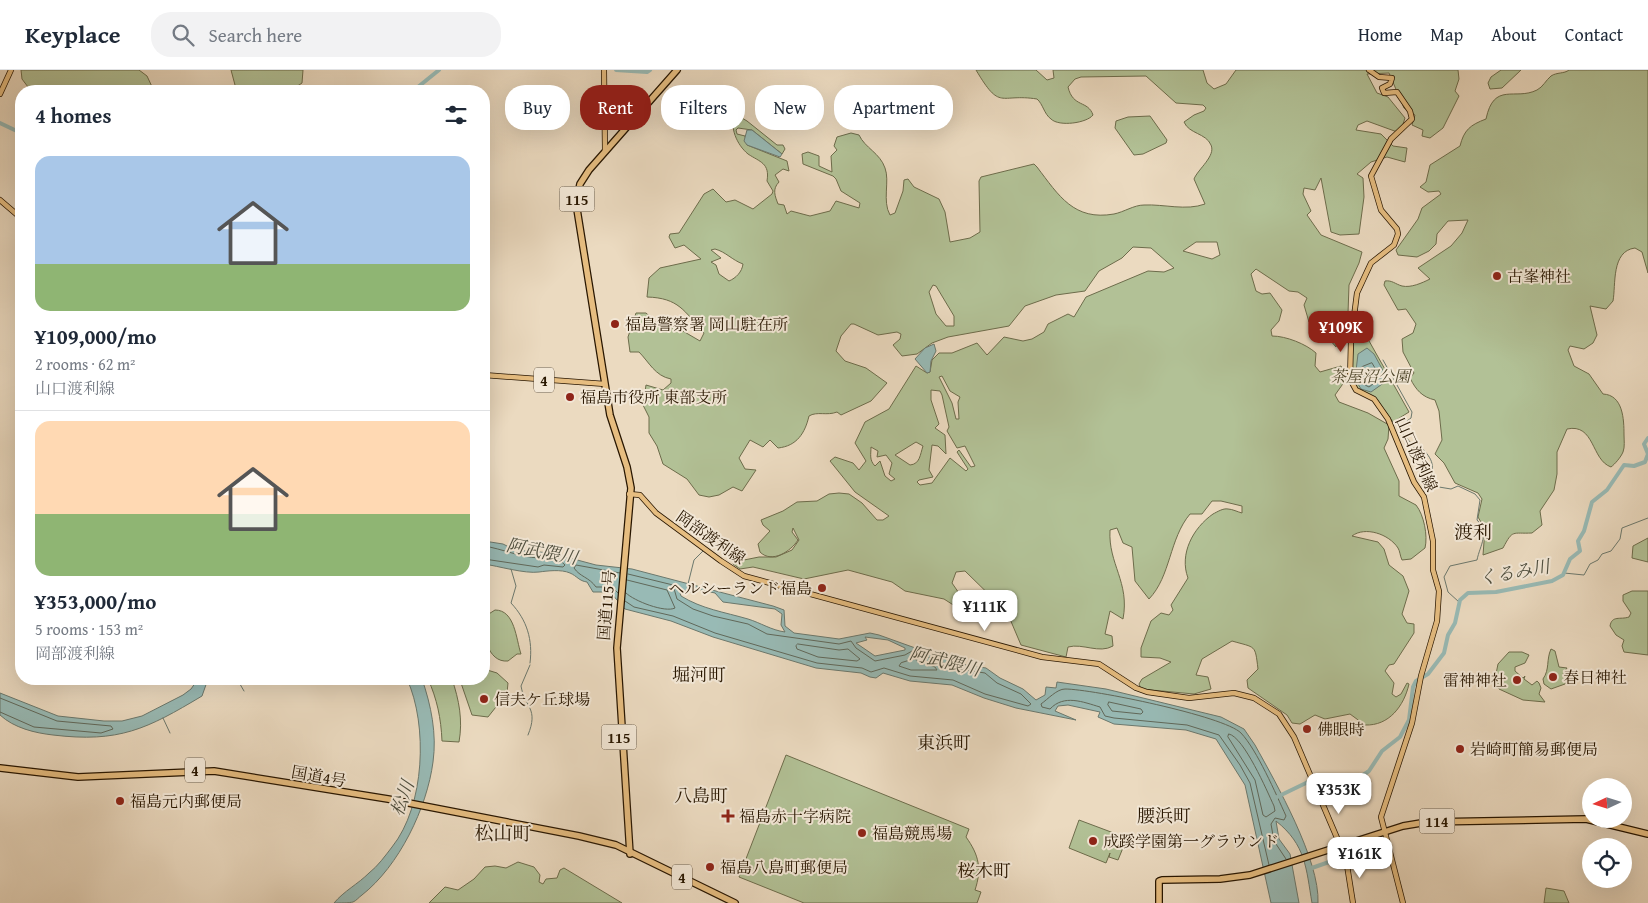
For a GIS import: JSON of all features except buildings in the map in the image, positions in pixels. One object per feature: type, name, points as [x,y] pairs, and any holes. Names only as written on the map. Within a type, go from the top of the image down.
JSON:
[{"type":"highway","name":"国道115号","points":[[628,851],[616,621],[629,494],[629,474],[613,430],[604,384],[576,202],[583,179],[605,151],[677,70]]},
{"type":"highway","name":"国道4号","points":[[0,770],[78,777],[214,771],[440,810],[628,851]]},
{"type":"highway","name":"114","points":[[1160,903],[1161,881],[1254,875],[1318,855],[1344,852],[1385,834],[1432,821],[1591,820],[1648,834]]},
{"type":"highway","name":"4","points":[[628,851],[727,903]]},
{"type":"highway","name":"4","points":[[628,851],[735,903]]},
{"type":"main road","points":[[0,94],[11,70]]},
{"type":"main road","points":[[604,70],[605,151]]},
{"type":"main road","name":"山口渡利線","points":[[1369,70],[1378,77],[1392,78],[1390,84],[1382,88],[1384,93],[1397,92],[1410,111],[1412,119],[1391,139],[1371,176],[1381,210],[1397,229],[1398,234],[1394,245],[1371,264],[1357,293],[1351,340],[1350,379],[1356,390],[1374,399],[1388,419],[1414,482],[1424,497],[1433,541],[1433,570],[1439,584],[1437,621],[1420,679],[1412,723],[1381,815],[1402,903]]},
{"type":"main road","points":[[0,200],[15,213]]},
{"type":"main road","name":"4","points":[[490,375],[604,384]]},
{"type":"main road","name":"岡部渡利線","points":[[629,494],[640,495],[662,518],[744,576],[1042,657],[1099,664],[1136,688],[1146,692],[1189,698],[1228,692],[1245,695],[1275,711],[1283,719],[1294,737],[1344,852],[1353,903]]},
{"type":"green space","points":[[21,70],[139,70],[147,76],[151,85],[26,85],[22,79]]},
{"type":"green space","points":[[231,70],[303,70],[302,83],[299,85],[235,85]]},
{"type":"green space","points":[[976,70],[1036,70],[1047,80],[1054,78],[1053,70],[1203,70],[1207,83],[1214,89],[1226,84],[1236,70],[1458,70],[1459,79],[1455,91],[1459,96],[1443,128],[1430,138],[1422,136],[1423,130],[1412,125],[1415,115],[1404,108],[1389,73],[1367,74],[1377,93],[1388,97],[1405,118],[1400,133],[1367,121],[1358,125],[1356,130],[1381,134],[1393,146],[1407,148],[1405,162],[1387,157],[1371,162],[1357,174],[1363,178],[1364,197],[1359,234],[1340,235],[1331,232],[1321,178],[1315,190],[1304,188],[1303,194],[1311,211],[1307,215],[1321,235],[1362,252],[1349,285],[1348,313],[1351,324],[1346,339],[1337,336],[1336,347],[1317,325],[1309,322],[1304,305],[1307,298],[1298,292],[1289,291],[1256,269],[1251,274],[1256,291],[1262,294],[1270,293],[1282,310],[1279,321],[1271,330],[1272,336],[1289,339],[1316,353],[1315,366],[1320,372],[1341,366],[1347,378],[1335,395],[1339,402],[1368,413],[1389,425],[1388,439],[1384,448],[1399,481],[1399,496],[1416,505],[1425,526],[1425,548],[1411,559],[1402,560],[1398,548],[1383,535],[1363,532],[1352,536],[1378,542],[1384,549],[1389,565],[1403,576],[1409,591],[1402,614],[1407,623],[1414,624],[1414,633],[1394,664],[1389,665],[1385,671],[1394,683],[1392,694],[1396,697],[1401,694],[1407,683],[1409,684],[1399,707],[1388,718],[1381,722],[1365,725],[1350,714],[1325,719],[1315,715],[1300,724],[1292,723],[1287,715],[1248,688],[1247,680],[1258,669],[1255,651],[1250,646],[1232,641],[1202,659],[1196,675],[1208,677],[1211,689],[1194,694],[1141,689],[1139,684],[1142,679],[1171,662],[1160,658],[1141,657],[1141,648],[1151,621],[1161,613],[1169,615],[1173,610],[1171,605],[1188,578],[1185,560],[1194,534],[1206,520],[1220,510],[1230,509],[1242,513],[1242,506],[1221,501],[1212,501],[1202,514],[1190,514],[1178,535],[1162,580],[1149,599],[1135,581],[1132,547],[1123,543],[1117,528],[1110,530],[1112,553],[1124,594],[1123,619],[1110,611],[1105,634],[1112,636],[1113,646],[1102,649],[1079,646],[1068,647],[1066,657],[1021,645],[1007,612],[965,571],[956,572],[952,583],[963,599],[958,608],[944,599],[905,591],[892,582],[848,570],[804,579],[753,567],[740,569],[733,564],[734,562],[759,557],[770,557],[760,552],[758,544],[770,531],[763,525],[761,520],[783,511],[797,502],[817,501],[829,494],[849,494],[862,503],[877,520],[883,520],[889,516],[855,492],[830,461],[835,457],[853,463],[859,470],[866,461],[855,443],[865,422],[889,409],[916,366],[927,373],[930,372],[932,360],[939,353],[952,353],[977,343],[987,355],[1004,337],[1023,341],[1032,339],[1044,332],[1048,324],[1068,314],[1074,317],[1086,297],[1148,271],[1164,272],[1174,268],[1151,248],[1133,247],[1122,258],[1099,271],[1085,291],[1056,295],[1025,306],[1009,326],[948,337],[932,343],[917,354],[902,356],[893,345],[900,339],[901,334],[897,332],[878,335],[851,324],[841,336],[836,351],[845,361],[866,368],[887,383],[871,401],[841,415],[837,412],[809,416],[799,438],[790,445],[778,448],[770,440],[763,447],[750,440],[739,458],[745,469],[756,470],[742,491],[733,487],[719,495],[709,497],[699,495],[687,479],[663,464],[657,446],[649,433],[649,417],[643,405],[646,385],[663,390],[671,383],[671,379],[656,372],[639,352],[630,352],[628,337],[636,313],[646,313],[665,330],[676,327],[700,341],[704,333],[680,307],[667,300],[647,297],[649,278],[660,268],[701,259],[684,245],[675,248],[669,237],[670,234],[679,233],[704,194],[713,189],[726,202],[735,200],[753,209],[772,194],[773,191],[767,181],[767,170],[760,161],[744,150],[737,141],[734,130],[736,130],[737,134],[745,136],[747,145],[787,161],[789,171],[783,169],[775,175],[779,182],[775,187],[778,204],[784,205],[787,214],[791,211],[810,216],[830,211],[836,201],[859,208],[860,203],[841,191],[833,176],[803,164],[802,154],[808,152],[819,156],[819,166],[832,172],[831,156],[837,150],[834,146],[837,137],[851,133],[859,135],[865,144],[876,154],[885,168],[887,179],[886,197],[890,215],[895,213],[903,191],[904,180],[908,179],[914,187],[939,199],[945,212],[950,242],[970,238],[980,232],[979,181],[981,177],[1034,164],[1060,196],[1078,210],[1088,214],[1114,214],[1140,205],[1190,207],[1205,204],[1194,179],[1211,154],[1211,145],[1209,141],[1186,126],[1184,122],[1204,111],[1206,108],[1203,105],[1176,103],[1146,76],[1081,77],[1075,79],[1068,87],[1070,94],[1077,101],[1088,107],[1093,115],[1085,120],[1073,123],[1060,123],[1049,117],[1037,99],[1002,98],[996,96],[984,83]],"holes":[[[1196,242],[1217,242],[1220,255],[1212,259],[1183,251]],[[715,249],[743,264],[738,274],[729,281],[719,274],[716,265],[711,262],[721,258],[711,250]],[[933,285],[936,286],[954,316],[954,326],[946,326],[936,314],[929,292]],[[942,376],[950,391],[960,397],[958,402],[959,419],[956,419],[952,403],[939,377]],[[931,390],[940,391],[949,427],[947,431],[957,448],[965,446],[975,466],[971,467],[959,450],[957,452],[968,469],[966,471],[950,458],[932,483],[920,485],[917,482],[919,480],[933,477],[929,470],[932,445],[938,446],[946,454],[945,435],[935,428],[939,424],[931,400]],[[916,442],[923,446],[916,463],[910,465],[895,455]],[[871,447],[878,451],[877,457],[886,455],[892,463],[889,474],[895,479],[891,481],[885,476],[880,461],[875,466],[873,464]],[[793,528],[799,540],[792,550],[782,554],[798,540],[792,532]]]},
{"type":"green space","points":[[1501,70],[1521,70],[1502,88],[1490,89],[1488,83],[1491,77]]},
{"type":"green space","points":[[1569,70],[1648,70],[1648,273],[1642,252],[1635,248],[1627,250],[1618,262],[1613,301],[1606,309],[1590,306],[1597,335],[1593,343],[1584,349],[1570,346],[1568,350],[1574,366],[1589,374],[1603,394],[1610,395],[1618,403],[1624,422],[1624,448],[1621,456],[1611,467],[1600,457],[1583,431],[1567,429],[1557,452],[1557,474],[1554,490],[1540,511],[1542,525],[1532,533],[1511,535],[1503,548],[1483,555],[1485,529],[1478,517],[1482,499],[1478,493],[1455,483],[1444,463],[1435,454],[1442,440],[1439,411],[1435,400],[1423,395],[1412,382],[1410,378],[1414,373],[1403,352],[1402,339],[1413,333],[1416,324],[1406,309],[1398,310],[1384,285],[1385,281],[1387,281],[1402,286],[1409,286],[1420,284],[1430,279],[1418,268],[1451,246],[1462,233],[1468,220],[1448,221],[1437,234],[1436,244],[1429,251],[1417,257],[1398,255],[1396,250],[1418,219],[1422,208],[1441,194],[1439,191],[1428,192],[1420,187],[1426,182],[1430,165],[1460,146],[1466,132],[1472,126],[1486,119],[1494,100],[1506,94],[1529,93],[1537,90],[1551,76]]},
{"type":"green space","points":[[1150,116],[1167,140],[1166,143],[1143,154],[1134,155],[1115,128],[1116,121],[1128,117]]},
{"type":"green space","points":[[745,120],[755,127],[755,130],[758,130],[777,145],[783,145],[785,149],[782,154],[752,130],[745,129]]},
{"type":"green space","name":"茶屋沼公園","points":[[1364,332],[1409,412],[1393,422],[1377,400],[1357,389],[1351,378],[1354,333]]},
{"type":"green space","points":[[1648,538],[1648,562],[1632,558],[1633,546]]},
{"type":"green space","points":[[1632,591],[1648,591],[1648,655],[1624,652],[1622,646],[1624,640],[1616,635],[1610,626],[1615,619],[1629,617],[1631,613],[1623,601],[1623,595]]},
{"type":"green space","points":[[495,610],[502,611],[511,620],[521,654],[517,654],[508,661],[495,657],[491,652],[490,613]]},
{"type":"green space","points":[[1551,649],[1555,651],[1559,667],[1567,668],[1563,674],[1568,680],[1565,684],[1551,689],[1544,684],[1543,679]]},
{"type":"green space","points":[[1509,652],[1522,652],[1529,655],[1525,663],[1515,667],[1515,671],[1523,678],[1525,676],[1524,679],[1532,685],[1537,681],[1539,683],[1541,688],[1539,694],[1545,702],[1523,700],[1499,689],[1496,674],[1498,664]]},
{"type":"green space","name":"信夫ケ丘球場","points":[[490,671],[497,673],[508,683],[507,693],[488,717],[472,715],[462,685],[490,685]]},
{"type":"green space","points":[[430,685],[454,685],[460,710],[459,742],[442,741],[441,724]]},
{"type":"green space","name":"福島競馬場","points":[[786,755],[969,829],[966,837],[974,850],[979,869],[975,890],[981,892],[977,903],[804,903],[739,877]]},
{"type":"green space","name":"成蹊学園第一グラウンド","points":[[1079,820],[1127,838],[1118,860],[1109,857],[1110,853],[1106,863],[1069,848]]},
{"type":"green space","points":[[518,862],[534,867],[540,875],[539,882],[543,884],[546,879],[557,878],[560,870],[564,868],[622,903],[429,903],[445,887],[458,890],[474,879],[485,867],[506,868]]},
{"type":"green space","points":[[1546,888],[1564,891],[1569,903],[1544,903]]},
{"type":"water","points":[[747,130],[752,130],[782,154],[780,157],[747,145],[744,141]]},
{"type":"water","points":[[934,344],[936,351],[931,361],[930,372],[927,373],[915,359],[925,348]]},
{"type":"water","points":[[1367,348],[1374,354],[1386,376],[1385,382],[1371,392],[1361,389],[1355,379],[1358,354]]},
{"type":"water","name":"阿武隈川","points":[[490,542],[503,544],[515,550],[551,553],[596,565],[632,569],[773,606],[784,610],[785,626],[794,633],[839,639],[870,633],[879,635],[960,664],[986,668],[1000,678],[1023,689],[1036,700],[1045,695],[1046,687],[1056,688],[1057,682],[1106,689],[1221,717],[1244,729],[1274,780],[1295,822],[1312,866],[1317,885],[1318,903],[1312,903],[1306,868],[1299,848],[1286,830],[1276,821],[1279,839],[1290,854],[1299,903],[1271,903],[1245,785],[1216,739],[1186,730],[1114,724],[1098,717],[1100,712],[1068,705],[1058,706],[1055,711],[1076,720],[1016,708],[952,685],[910,681],[883,673],[876,678],[861,673],[816,668],[713,637],[671,621],[625,609],[610,592],[593,592],[587,582],[566,572],[526,572],[490,565]],"holes":[[[679,589],[691,592],[697,589],[715,593],[723,602],[775,609],[782,614],[781,625],[785,632],[697,604],[681,596]],[[865,637],[888,640],[905,648],[905,650],[875,656],[856,643],[867,640]]]},
{"type":"water","points":[[194,685],[206,685],[202,696],[165,717],[132,731],[115,735],[76,737],[46,734],[18,727],[0,715],[0,693],[58,716],[122,721],[142,716],[191,689]]},
{"type":"water","points":[[409,685],[424,685],[432,720],[434,741],[430,780],[418,817],[399,852],[375,883],[354,901],[334,903],[381,861],[403,830],[411,810],[417,788],[420,765],[418,719]]},
{"type":"waterway","points":[[420,85],[439,70]]},
{"type":"waterway","points":[[616,70],[647,72],[650,70]]},
{"type":"waterway","points":[[0,123],[15,130]]},
{"type":"waterway","points":[[1383,360],[1412,412],[1411,418],[1400,426],[1399,429],[1411,443],[1412,448],[1421,447],[1430,458],[1433,486],[1451,489],[1458,486],[1475,494],[1480,500],[1477,520],[1484,534],[1477,560],[1450,566],[1444,577],[1448,592],[1459,602]]},
{"type":"waterway","name":"くるみ川","points":[[1277,797],[1308,782],[1326,779],[1357,779],[1369,771],[1382,751],[1400,737],[1409,720],[1413,687],[1416,681],[1428,674],[1444,653],[1448,635],[1455,623],[1460,600],[1468,593],[1496,592],[1552,581],[1563,575],[1570,559],[1580,551],[1578,541],[1584,531],[1592,502],[1607,490],[1624,465],[1634,466],[1645,462],[1648,454],[1644,444],[1648,438]]},
{"type":"waterway","points":[[1564,573],[1584,575],[1590,564],[1598,560],[1602,554],[1611,551],[1620,539],[1622,528],[1648,518]]},
{"type":"waterway","points":[[688,584],[694,560],[704,550]]},
{"type":"waterway","points":[[511,569],[516,586],[511,603],[521,616],[528,631],[531,646],[530,663]]},
{"type":"waterway","points":[[528,735],[532,713],[521,686],[530,665]]},
{"type":"waterway","points":[[240,685],[244,691]]},
{"type":"waterway","points":[[163,718],[170,733]]},
{"type":"waterway","points":[[1309,869],[1349,855],[1367,845]]},
{"type":"place","name":"古峯神社","points":[[1497,276]]},
{"type":"place","name":"福島警察署 岡山駐在所","points":[[615,324]]},
{"type":"place","name":"福島市役所 東部支所","points":[[570,397]]},
{"type":"place","name":"ヘルシーランド福島","points":[[822,588]]},
{"type":"place","name":"春日神社","points":[[1553,677]]},
{"type":"place","name":"雷神神社","points":[[1517,680]]},
{"type":"place","name":"信夫ケ丘球場","points":[[484,699]]},
{"type":"place","name":"佛眼時","points":[[1307,729]]},
{"type":"place","name":"岩崎町簡易郵便局","points":[[1460,749]]},
{"type":"place","name":"福島元内郵便局","points":[[120,801]]},
{"type":"place","name":"福島赤十字病院","points":[[728,816]]},
{"type":"place","name":"福島競馬場","points":[[862,833]]},
{"type":"place","name":"成蹊学園第一グラウンド","points":[[1093,841]]},
{"type":"place","name":"福島八島町郵便局","points":[[710,867]]},
{"type":"district","name":"渡利","points":[[1473,532]]},
{"type":"district","name":"堀河町","points":[[699,674]]},
{"type":"district","name":"東浜町","points":[[944,742]]},
{"type":"district","name":"八島町","points":[[701,795]]},
{"type":"district","name":"腰浜町","points":[[1164,815]]},
{"type":"district","name":"松山町","points":[[503,833]]},
{"type":"district","name":"桜木町","points":[[984,870]]},
{"type":"water label","name":"松川","points":[[402,798]]}]
